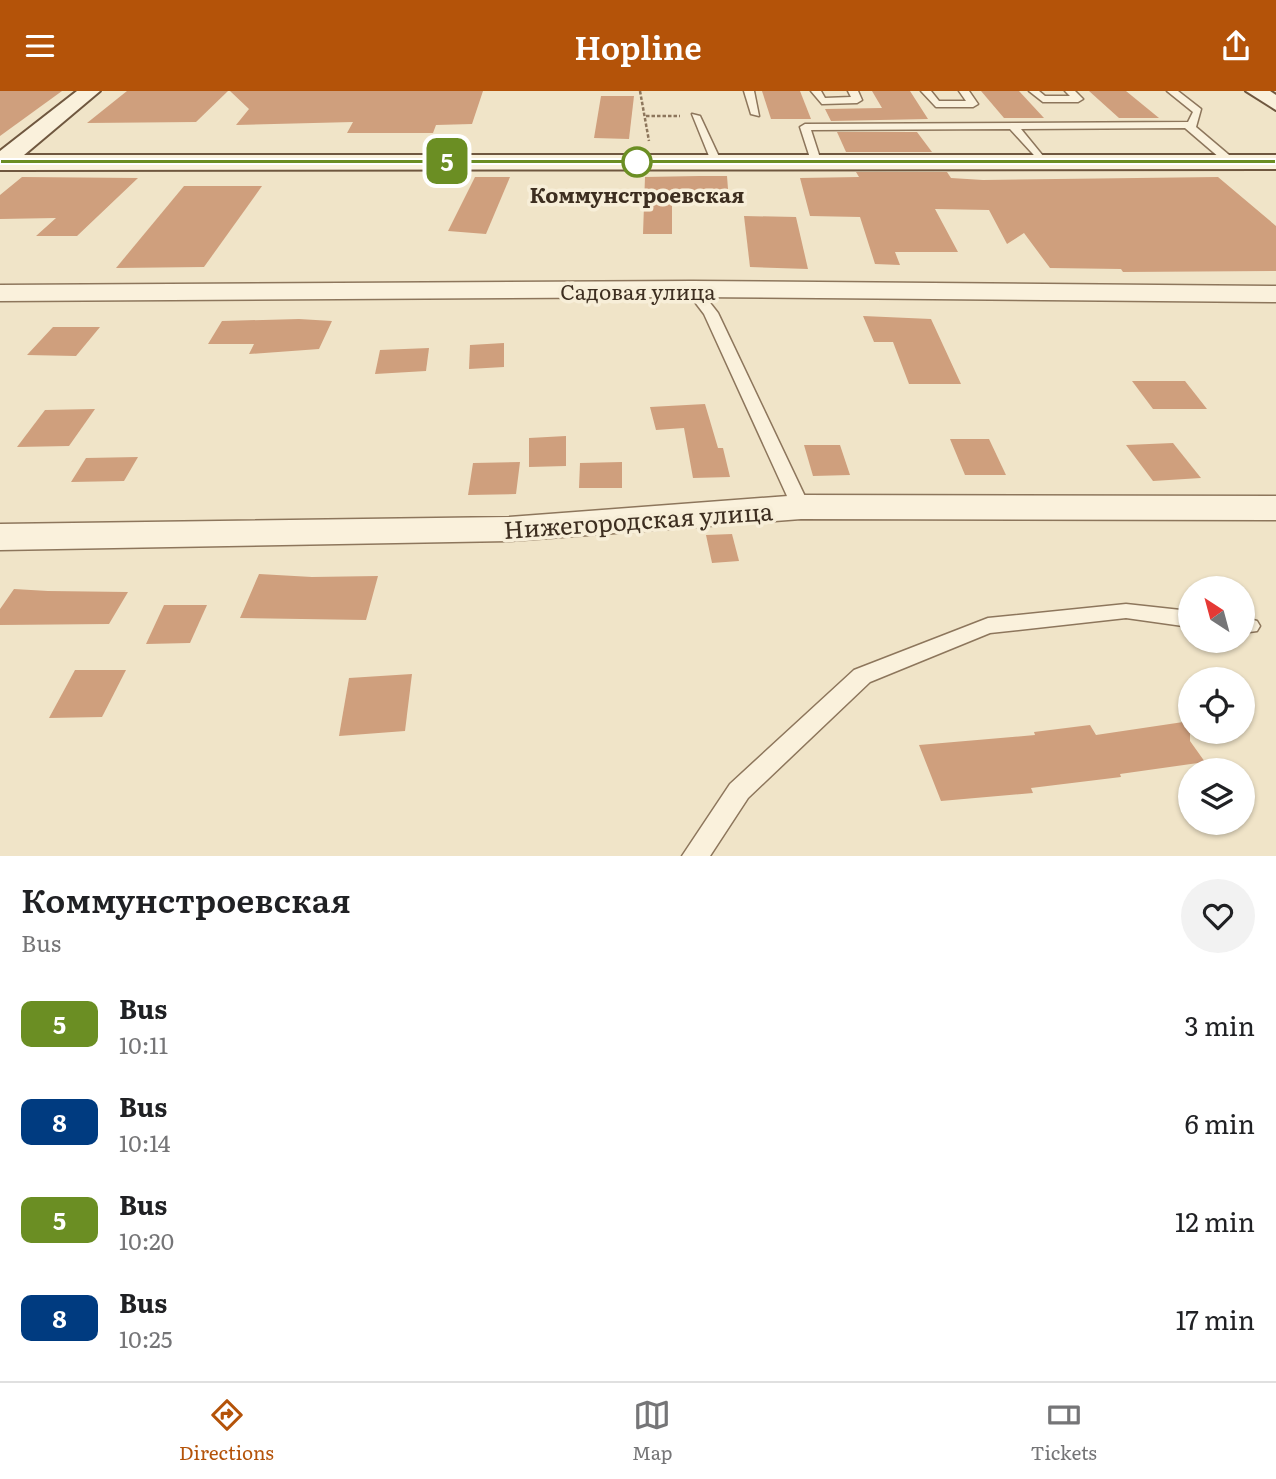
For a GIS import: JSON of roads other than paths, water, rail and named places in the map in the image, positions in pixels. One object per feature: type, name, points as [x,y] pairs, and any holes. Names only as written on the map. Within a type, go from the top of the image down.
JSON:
[{"type":"main road","points":[[0,162],[90,91]]},
{"type":"main road","points":[[1256,91],[1276,104]]},
{"type":"main road","points":[[0,162],[1276,162]]},
{"type":"street","name":"Садовая улица","points":[[0,293],[692,289],[1276,294]]},
{"type":"street","name":"Нижегородская улица","points":[[0,537],[509,529],[801,507],[1276,508]]},
{"type":"lane","points":[[749,91],[756,114]]},
{"type":"lane","points":[[816,91],[821,101],[857,100],[853,91]]},
{"type":"lane","points":[[926,91],[936,104],[973,103],[964,91]]},
{"type":"lane","points":[[1034,91],[1043,99],[1078,99],[1070,91]]},
{"type":"lane","points":[[816,161],[805,127],[1192,125],[1198,111],[1172,91],[1162,92]]},
{"type":"lane","points":[[695,116],[716,161]]},
{"type":"lane","points":[[1187,125],[1231,162]]},
{"type":"lane","points":[[1013,126],[1043,162]]},
{"type":"lane","points":[[692,289],[711,313],[801,507]]},
{"type":"lane","points":[[695,856],[739,791],[862,676],[988,626],[1126,611],[1178,618]]},
{"type":"place","name":"Коммунстроевская","points":[[637,162]]}]
